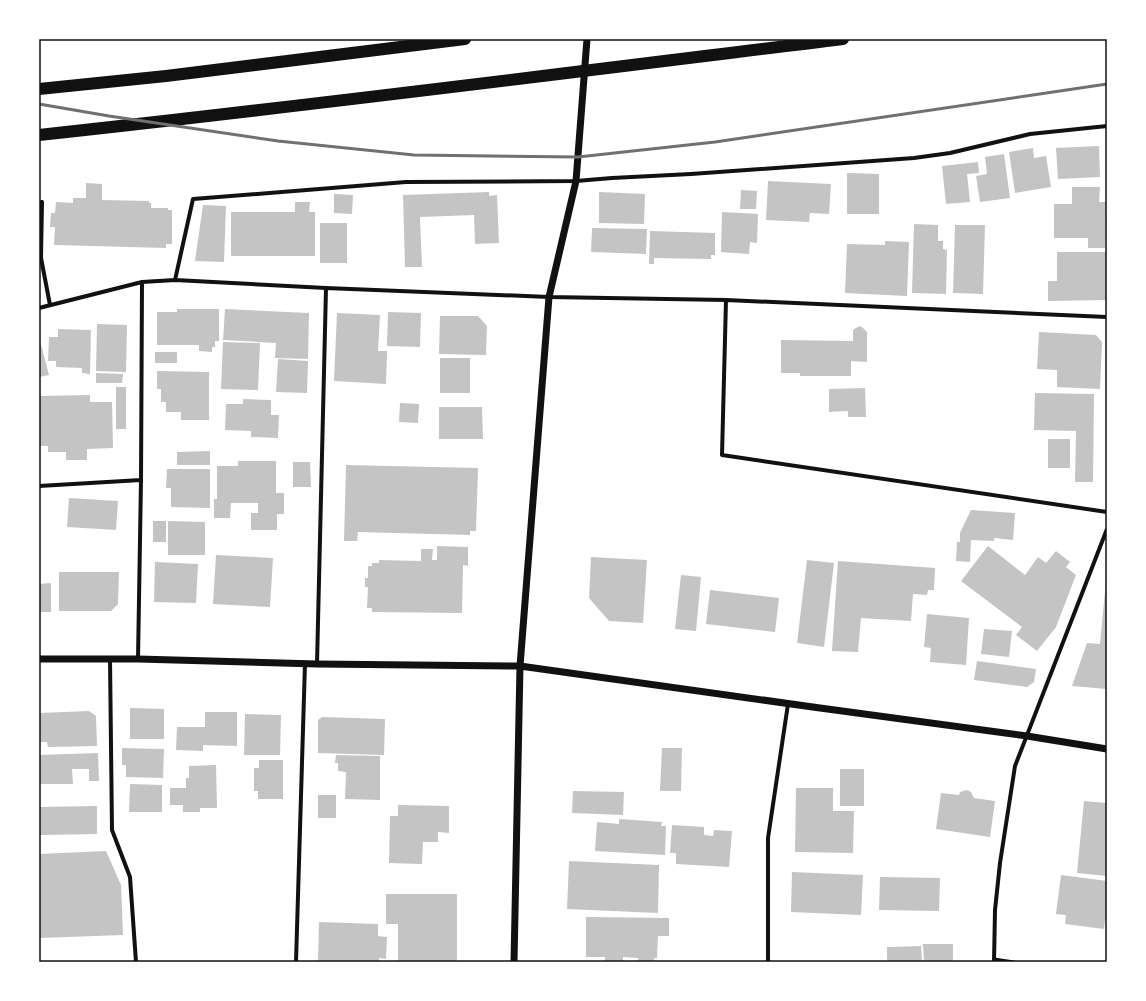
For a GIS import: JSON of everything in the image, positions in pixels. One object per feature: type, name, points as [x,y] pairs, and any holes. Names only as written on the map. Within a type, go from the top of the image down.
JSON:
[{"type":"highway","points":[[39,89],[174,75],[465,39]]},
{"type":"highway","points":[[39,135],[179,120],[843,39]]},
{"type":"street","points":[[514,962],[520,666],[549,298],[576,181],[587,39]]},
{"type":"street","points":[[175,280],[193,199],[406,182],[576,181],[914,158],[950,153],[1030,134],[1107,126]]},
{"type":"street","points":[[39,203],[42,202],[41,258],[50,305]]},
{"type":"street","points":[[39,308],[142,282],[175,280],[549,298],[726,300],[1107,317]]},
{"type":"street","points":[[138,659],[142,282]]},
{"type":"street","points":[[317,664],[326,288]]},
{"type":"street","points":[[726,300],[722,455],[1107,512]]},
{"type":"street","points":[[39,486],[141,480]]},
{"type":"street","points":[[994,960],[995,910],[1015,766],[1107,529]]},
{"type":"street","points":[[39,659],[138,659],[317,664],[520,666],[1027,736],[1107,749]]},
{"type":"street","points":[[110,659],[112,830],[130,877],[136,962]]},
{"type":"street","points":[[296,962],[305,663]]},
{"type":"street","points":[[768,962],[768,838],[788,704]]},
{"type":"lane","points":[[994,960],[1014,962]]},
{"type":"building","points":[[1099,146],[1100,177],[1058,179],[1056,148]]},
{"type":"building","points":[[1033,148],[1034,158],[1046,156],[1051,187],[1015,193],[1009,152]]},
{"type":"building","points":[[1004,154],[1010,198],[980,202],[976,176],[987,174],[985,157]]},
{"type":"building","points":[[978,162],[979,173],[967,174],[970,202],[946,204],[942,166]]},
{"type":"building","points":[[847,173],[879,174],[879,214],[847,214]]},
{"type":"building","points":[[768,181],[831,184],[829,214],[810,213],[809,222],[766,220]]},
{"type":"building","points":[[86,183],[102,184],[102,200],[149,201],[149,203],[151,203],[151,208],[168,208],[168,210],[172,210],[172,244],[166,244],[166,248],[54,245],[55,227],[50,227],[51,213],[55,213],[56,202],[73,203],[73,198],[86,198]]},
{"type":"building","points":[[1072,187],[1100,187],[1099,202],[1106,202],[1105,248],[1088,248],[1088,238],[1054,238],[1054,204],[1072,204]]},
{"type":"building","points":[[741,190],[757,191],[756,209],[740,209]]},
{"type":"building","points":[[489,192],[489,196],[497,195],[499,243],[475,244],[474,215],[420,217],[422,267],[405,267],[403,195]]},
{"type":"building","points":[[599,192],[645,194],[644,224],[599,223]]},
{"type":"building","points":[[334,194],[353,195],[352,214],[334,213]]},
{"type":"building","points":[[295,202],[310,202],[309,212],[315,212],[315,256],[231,256],[231,212],[295,212]]},
{"type":"building","points":[[203,205],[226,206],[224,262],[195,261]]},
{"type":"building","points":[[722,212],[758,214],[757,243],[750,242],[749,254],[721,252]]},
{"type":"building","points":[[320,223],[347,223],[347,263],[320,263]]},
{"type":"building","points":[[914,224],[938,225],[938,241],[943,241],[943,249],[947,250],[946,294],[912,293]]},
{"type":"building","points":[[955,225],[985,225],[983,294],[953,293]]},
{"type":"building","points":[[592,228],[647,229],[646,254],[591,252]]},
{"type":"building","points":[[650,231],[715,233],[715,255],[711,255],[711,259],[654,258],[654,264],[649,264]]},
{"type":"building","points":[[885,241],[909,242],[907,296],[845,293],[847,244],[885,245]]},
{"type":"building","points":[[1057,252],[1107,252],[1107,300],[1048,301],[1048,281],[1057,281]]},
{"type":"building","points":[[177,309],[219,309],[219,341],[215,341],[215,347],[212,347],[212,352],[199,351],[199,345],[157,345],[157,312],[177,312]]},
{"type":"building","points":[[225,309],[309,313],[308,359],[275,358],[276,343],[223,340]]},
{"type":"building","points":[[388,312],[421,313],[420,347],[387,346]]},
{"type":"building","points":[[337,313],[380,315],[378,351],[387,351],[386,384],[334,381]]},
{"type":"building","points":[[440,316],[478,316],[487,326],[486,355],[439,354]]},
{"type":"building","points":[[97,324],[127,325],[126,372],[96,371]]},
{"type":"building","points":[[860,326],[867,332],[867,362],[851,361],[851,376],[800,376],[800,373],[781,373],[781,340],[853,341],[853,331]]},
{"type":"building","points":[[58,329],[91,330],[90,374],[82,373],[82,368],[56,367],[56,361],[48,361],[49,337],[58,337]]},
{"type":"building","points":[[1039,332],[1096,335],[1102,342],[1100,389],[1057,387],[1057,370],[1037,369]]},
{"type":"building","points":[[39,337],[49,375],[39,377]]},
{"type":"building","points":[[223,342],[260,343],[258,390],[221,389]]},
{"type":"building","points":[[155,352],[177,352],[177,363],[155,363]]},
{"type":"building","points":[[440,358],[470,358],[470,393],[440,393]]},
{"type":"building","points":[[278,359],[308,361],[307,393],[276,392]]},
{"type":"building","points":[[157,371],[209,372],[209,420],[181,420],[181,412],[166,412],[166,402],[161,402],[161,389],[157,389]]},
{"type":"building","points":[[96,373],[123,374],[122,383],[96,383]]},
{"type":"building","points":[[116,387],[126,387],[126,429],[116,429]]},
{"type":"building","points":[[865,388],[866,417],[848,417],[848,411],[829,412],[829,389]]},
{"type":"building","points":[[1035,393],[1094,394],[1093,482],[1075,482],[1076,431],[1034,430]]},
{"type":"building","points":[[90,395],[90,402],[112,402],[113,448],[87,449],[87,460],[66,460],[66,452],[48,452],[48,446],[39,446],[39,396]]},
{"type":"building","points":[[243,399],[271,400],[271,415],[279,415],[278,438],[251,437],[251,431],[225,430],[226,404],[243,404]]},
{"type":"building","points":[[400,403],[419,404],[418,423],[399,422]]},
{"type":"building","points":[[439,407],[482,407],[483,439],[439,439]]},
{"type":"building","points":[[1048,439],[1070,439],[1070,468],[1048,468]]},
{"type":"building","points":[[210,451],[210,465],[177,465],[177,452]]},
{"type":"building","points":[[238,461],[276,461],[276,493],[284,493],[284,514],[277,514],[277,530],[251,530],[251,513],[258,513],[258,503],[231,503],[230,518],[214,518],[214,499],[217,499],[217,466],[238,466]]},
{"type":"building","points":[[293,462],[310,462],[311,487],[293,487]]},
{"type":"building","points":[[346,465],[478,468],[476,531],[470,531],[470,535],[358,532],[357,541],[344,541]]},
{"type":"building","points":[[167,469],[210,469],[210,508],[171,507],[171,488],[166,488]]},
{"type":"building","points":[[69,498],[118,501],[116,530],[67,527]]},
{"type":"building","points":[[971,510],[1015,513],[1013,540],[994,538],[994,541],[971,540],[970,562],[956,561],[957,542],[960,542],[960,533]]},
{"type":"building","points":[[153,521],[166,521],[166,542],[153,542]]},
{"type":"building","points":[[168,521],[205,522],[205,555],[168,555]]},
{"type":"building","points":[[437,546],[468,547],[468,566],[463,565],[462,613],[372,612],[372,608],[367,608],[368,587],[365,587],[365,578],[368,578],[368,566],[372,566],[372,563],[379,563],[379,560],[421,561],[421,549],[433,549],[432,560],[437,560]]},
{"type":"building","points":[[988,546],[1025,575],[1038,557],[1046,563],[1056,551],[1070,562],[1066,567],[1076,575],[1056,627],[1037,651],[1016,635],[1022,627],[961,581]]},
{"type":"building","points":[[216,555],[273,558],[270,607],[213,604]]},
{"type":"building","points":[[591,557],[647,560],[643,623],[609,621],[589,598]]},
{"type":"building","points":[[807,560],[834,563],[824,647],[797,643]]},
{"type":"building","points":[[838,561],[935,568],[934,590],[928,590],[927,595],[913,594],[911,621],[861,618],[858,652],[832,651]]},
{"type":"building","points":[[155,562],[198,564],[196,603],[154,602]]},
{"type":"building","points":[[59,572],[119,572],[118,604],[111,611],[59,611]]},
{"type":"building","points":[[681,575],[701,577],[696,631],[675,629]]},
{"type":"building","points":[[1106,581],[1107,689],[1072,686],[1087,643],[1100,644]]},
{"type":"building","points":[[51,583],[51,612],[39,612],[39,584]]},
{"type":"building","points":[[710,590],[779,598],[775,632],[706,624]]},
{"type":"building","points":[[927,614],[969,618],[966,665],[930,662],[931,648],[924,647]]},
{"type":"building","points":[[984,629],[1012,631],[1009,657],[981,654]]},
{"type":"building","points":[[977,661],[1036,669],[1034,682],[1027,687],[974,680]]},
{"type":"building","points":[[130,708],[164,709],[164,739],[130,739]]},
{"type":"building","points":[[89,711],[96,716],[97,746],[48,747],[47,742],[39,742],[39,713]]},
{"type":"building","points":[[205,712],[237,712],[237,746],[203,745],[203,751],[176,750],[177,727],[205,727]]},
{"type":"building","points":[[245,714],[281,715],[280,755],[244,755]]},
{"type":"building","points":[[322,717],[385,719],[384,755],[318,753],[318,720]]},
{"type":"building","points":[[122,748],[164,749],[163,778],[126,777],[126,765],[122,765]]},
{"type":"building","points":[[662,748],[682,748],[681,791],[660,791]]},
{"type":"building","points":[[98,753],[99,781],[89,781],[89,769],[72,769],[73,784],[39,784],[39,755]]},
{"type":"building","points":[[336,755],[380,756],[380,800],[345,799],[346,772],[338,771],[338,763],[335,763]]},
{"type":"building","points":[[259,760],[283,760],[283,799],[258,799],[258,791],[254,791],[254,768],[259,768]]},
{"type":"building","points":[[216,765],[217,808],[200,808],[200,812],[183,812],[183,805],[170,805],[170,788],[186,788],[186,778],[189,778],[189,766]]},
{"type":"building","points":[[840,769],[864,769],[864,806],[840,806]]},
{"type":"building","points":[[130,784],[162,785],[162,812],[129,812]]},
{"type":"building","points":[[796,788],[833,788],[833,811],[854,811],[853,853],[795,852]]},
{"type":"building","points":[[967,790],[971,792],[974,798],[995,801],[990,837],[936,829],[941,793],[959,795],[960,792]]},
{"type":"building","points":[[573,791],[624,792],[623,815],[572,813]]},
{"type":"building","points":[[318,795],[336,795],[336,818],[318,818]]},
{"type":"building","points":[[1084,801],[1107,803],[1107,876],[1077,873]]},
{"type":"building","points":[[398,805],[449,806],[449,833],[438,832],[438,842],[423,842],[422,864],[389,863],[390,816],[398,816]]},
{"type":"building","points":[[97,806],[97,834],[39,835],[39,807]]},
{"type":"building","points":[[619,819],[662,822],[661,826],[666,826],[665,855],[595,851],[597,822],[619,824]]},
{"type":"building","points":[[672,825],[704,827],[704,835],[713,836],[714,830],[732,831],[729,867],[676,864],[676,853],[670,853]]},
{"type":"building","points":[[106,851],[121,885],[123,935],[39,938],[39,854]]},
{"type":"building","points":[[569,861],[659,865],[658,913],[567,909]]},
{"type":"building","points":[[792,872],[863,875],[861,915],[791,912]]},
{"type":"building","points":[[1061,875],[1107,881],[1107,919],[1105,919],[1104,929],[1065,924],[1066,915],[1056,914]]},
{"type":"building","points":[[880,877],[940,878],[939,911],[879,910]]},
{"type":"building","points":[[386,894],[457,894],[457,962],[398,962],[398,924],[386,924]]},
{"type":"building","points":[[586,917],[669,918],[669,936],[658,936],[657,958],[654,958],[654,962],[638,962],[638,958],[623,957],[623,962],[605,962],[605,957],[586,957]]},
{"type":"building","points":[[319,922],[378,924],[378,936],[387,937],[386,959],[379,958],[379,962],[318,962]]},
{"type":"building","points":[[923,944],[953,944],[953,962],[924,962]]},
{"type":"building","points":[[921,946],[922,962],[887,962],[887,947]]},
{"type":"railway","points":[[39,104],[278,141],[414,155],[578,157],[715,142],[1107,84]]}]
